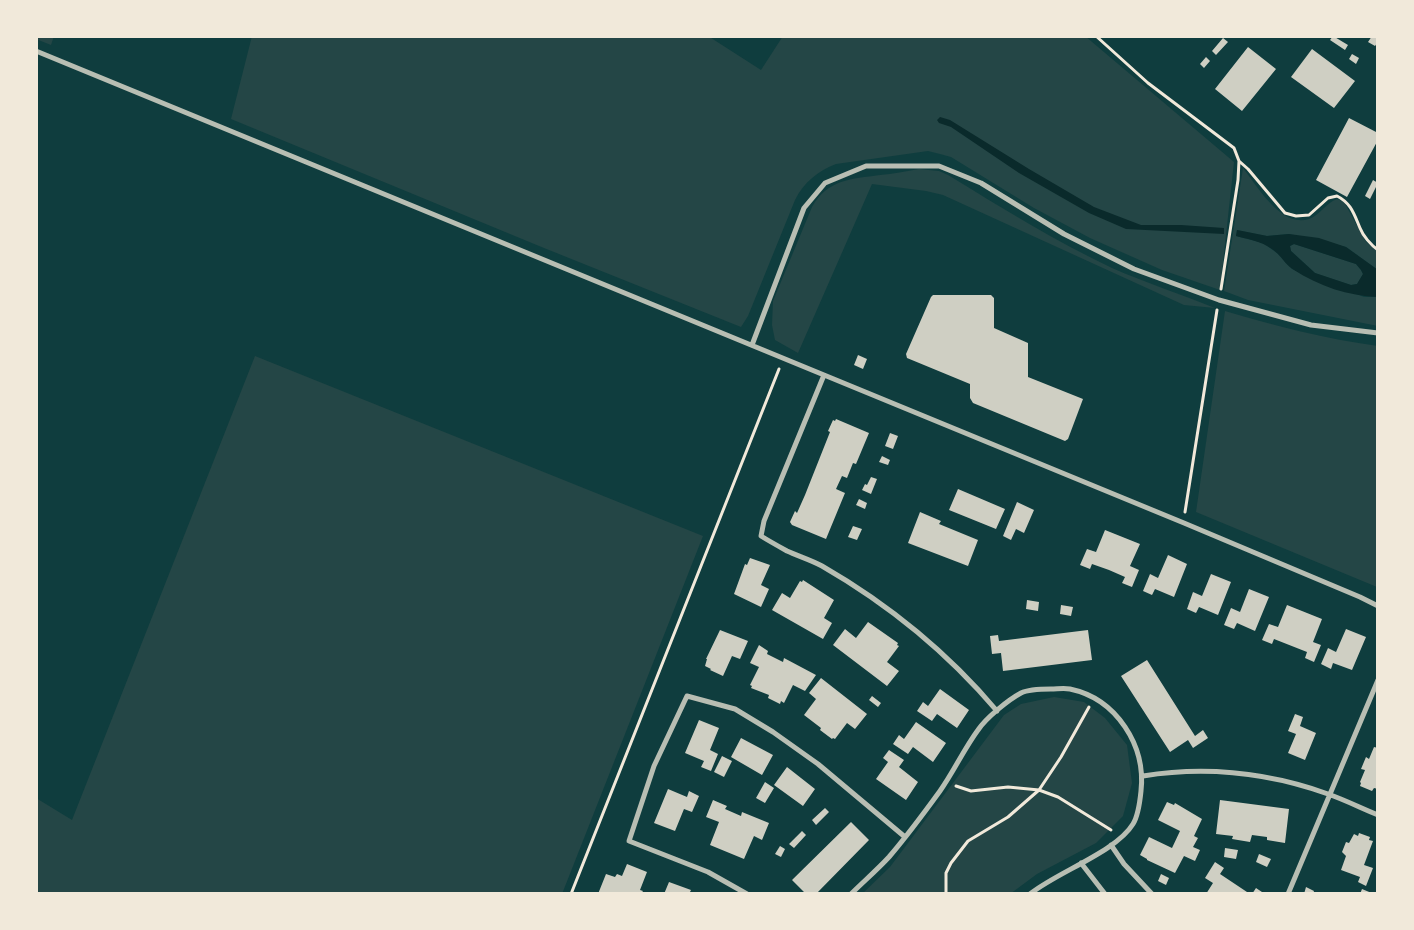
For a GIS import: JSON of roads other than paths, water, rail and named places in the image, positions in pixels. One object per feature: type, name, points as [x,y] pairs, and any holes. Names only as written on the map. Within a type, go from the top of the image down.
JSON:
[{"type":"street","points":[[36,51],[824,374],[1184,523],[1378,606]]},
{"type":"street","points":[[752,345],[804,208],[825,183],[866,166],[939,166],[981,183],[1064,234],[1134,269],[1219,300],[1311,325],[1378,333]]},
{"type":"street","points":[[824,374],[764,521],[760,536],[787,551],[820,565],[892,612],[937,648],[978,688],[997,711]]},
{"type":"street","points":[[1288,894],[1378,680]]},
{"type":"street","points":[[851,894],[888,858],[905,837],[948,780],[979,728],[997,711],[1023,692],[1045,689],[1070,689],[1094,698],[1123,722],[1135,743],[1143,776],[1140,798],[1134,822],[1126,834],[1111,845],[1052,878],[1030,894]]},
{"type":"street","points":[[747,894],[708,872],[629,841],[654,766],[687,696],[734,709],[773,732],[818,764],[905,837]]},
{"type":"street","points":[[1143,776],[1179,772],[1250,774],[1294,783],[1329,794],[1378,815]]},
{"type":"street","points":[[1111,845],[1124,864],[1152,894]]},
{"type":"street","points":[[1081,862],[1105,894]]}]
